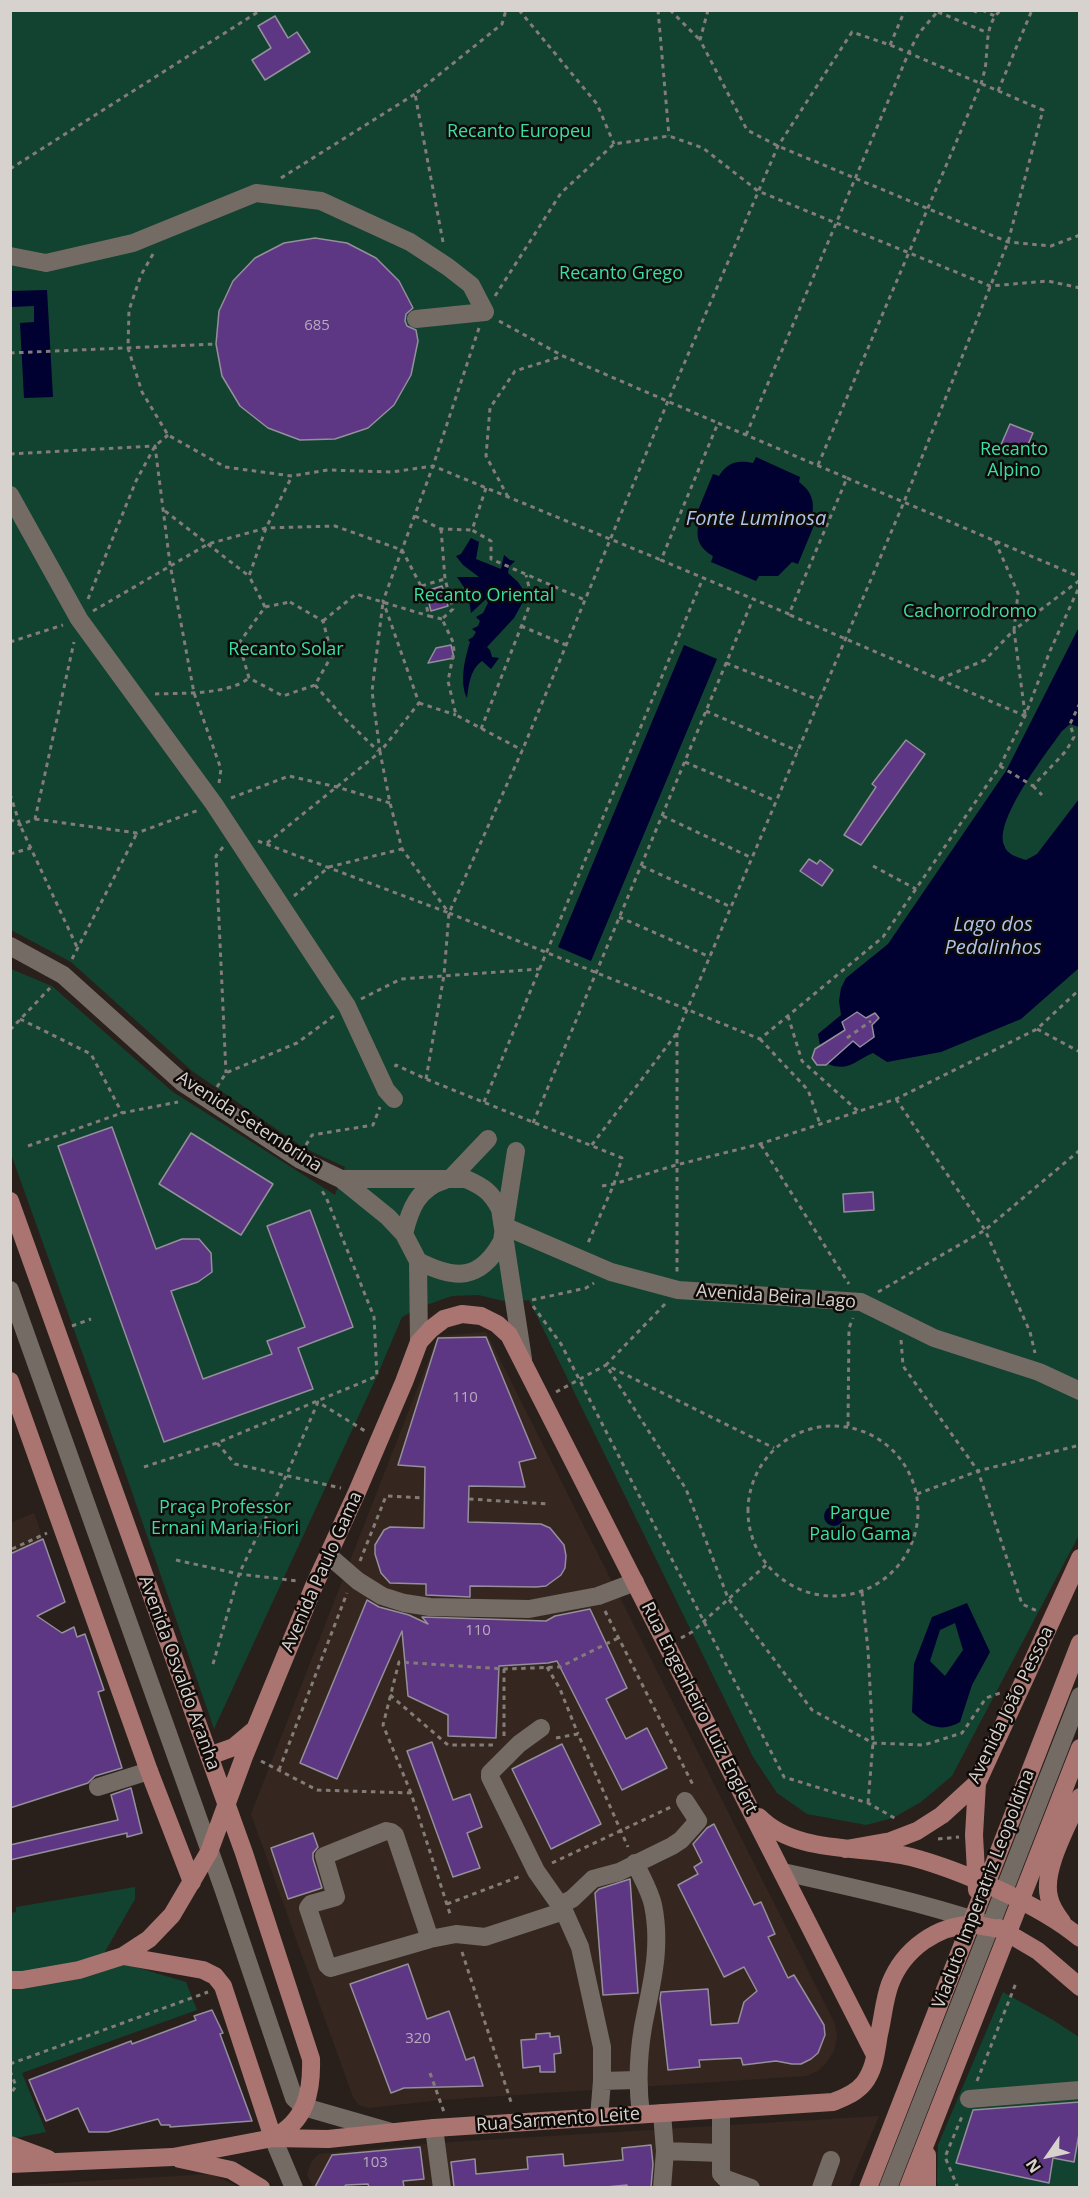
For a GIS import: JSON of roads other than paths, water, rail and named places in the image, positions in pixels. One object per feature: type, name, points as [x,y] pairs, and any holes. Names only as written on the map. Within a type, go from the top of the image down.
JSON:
[{"type":"main road","name":"Avenida Osvaldo Aranha","points":[[10,1201],[227,1803],[311,2059],[312,2084],[304,2107],[285,2130],[273,2138]]},
{"type":"main road","name":"Avenida Paulo Gama","points":[[123,1956],[149,1939],[172,1916],[209,1852],[256,1728],[314,1586],[357,1492],[419,1342],[444,1319],[462,1314],[481,1316],[496,1324],[509,1335],[523,1362]]},
{"type":"main road","name":"Rua Engenheiro Luiz Englert","points":[[523,1362],[875,2055]]},
{"type":"main road","points":[[10,1381],[149,1771],[192,1882]]},
{"type":"main road","name":"Avenida João Pessoa","points":[[846,1849],[891,1841],[917,1831],[942,1815],[977,1783],[1080,1558]]},
{"type":"main road","name":"Viaduto Imperatriz Leopoldina","points":[[891,2129],[1080,1643]]},
{"type":"main road","points":[[209,1756],[234,1748],[256,1728]]},
{"type":"main road","name":"Viaduto Imperatriz Leopoldina","points":[[927,2138],[1080,1748]]},
{"type":"main road","points":[[977,1783],[974,1835],[976,1880],[979,1899],[986,1914],[999,1929],[1038,1951],[1080,1987]]},
{"type":"main road","points":[[1065,1926],[1053,1910],[1048,1894],[1048,1880],[1051,1866],[1080,1797]]},
{"type":"main road","points":[[750,1807],[771,1829],[792,1838],[846,1849],[910,1857],[976,1880],[1037,1910],[1065,1926],[1080,1938]]},
{"type":"main road","name":"Rua Sarmento Leite","points":[[10,2164],[172,2157],[273,2138],[328,2139],[442,2128],[833,2102],[850,2095],[864,2083],[873,2068],[890,1985],[902,1960],[931,1936],[949,1929],[974,1925],[999,1929]]},
{"type":"main road","points":[[10,1980],[79,1970],[123,1956],[203,1970],[214,1976],[223,1986],[273,2138]]},
{"type":"main road","points":[[868,2187],[891,2129]]},
{"type":"main road","points":[[908,2187],[927,2138]]},
{"type":"main road","points":[[927,2138],[927,2187]]},
{"type":"main road","points":[[10,2145],[42,2158],[61,2161]]},
{"type":"main road","points":[[172,2157],[231,2170],[261,2187]]},
{"type":"street","points":[[10,256],[46,263],[133,243],[256,194],[321,201],[410,242],[448,267],[471,285],[485,312],[416,320]]},
{"type":"street","points":[[10,495],[79,619],[214,804],[347,1006],[390,1095]]},
{"type":"street","name":"Avenida Setembrina","points":[[10,946],[63,975],[183,1083],[299,1159],[341,1179],[466,1179],[492,1195],[500,1209],[504,1226],[523,1362]]},
{"type":"street","points":[[404,1234],[412,1205],[422,1192],[435,1183],[450,1179],[488,1139]]},
{"type":"street","points":[[418,1261],[438,1271],[453,1275],[483,1266],[494,1255],[502,1241],[516,1151]]},
{"type":"street","name":"Avenida Paulo Gama","points":[[341,1179],[388,1217],[404,1234],[418,1261],[419,1342]]},
{"type":"street","name":"Avenida Beira Lago","points":[[504,1226],[611,1272],[678,1290],[861,1302],[934,1338],[1039,1372],[1080,1391]]},
{"type":"street","points":[[10,1290],[294,2098],[304,2107],[391,2132]]},
{"type":"street","points":[[328,1555],[382,1596],[404,1604],[430,1607],[528,1609],[598,1596],[635,1582]]},
{"type":"street","name":"Viaduto Imperatriz Leopoldina","points":[[908,2135],[1080,1696]]},
{"type":"street","points":[[545,1733],[519,1744],[490,1773],[490,1777],[536,1871],[562,1908],[580,1947],[602,2047],[602,2081],[598,2117]]},
{"type":"street","points":[[98,1787],[149,1771]]},
{"type":"street","points":[[430,1939],[395,1835],[386,1831],[324,1856],[336,1898],[311,1904],[308,1908],[330,1968],[430,1939],[456,1934],[485,1937],[562,1908],[593,1879],[609,1875],[681,1840],[698,1823],[685,1801]]},
{"type":"street","points":[[635,1863],[653,1903],[657,1938],[655,1974],[643,2028],[637,2080],[641,2114]]},
{"type":"street","points":[[783,1872],[950,1912],[999,1929]]},
{"type":"street","points":[[602,2081],[637,2080]]},
{"type":"street","points":[[969,2099],[1080,2090]]},
{"type":"street","points":[[721,2109],[721,2174],[726,2179],[751,2187]]},
{"type":"street","points":[[662,2113],[664,2151],[662,2187]]},
{"type":"street","points":[[442,2128],[442,2187]]},
{"type":"street","points":[[875,2187],[891,2129]]},
{"type":"street","points":[[888,2187],[908,2135]]},
{"type":"street","points":[[894,2187],[908,2135]]},
{"type":"street","points":[[273,2138],[294,2187]]},
{"type":"street","points":[[664,2151],[721,2153]]},
{"type":"street","points":[[821,2187],[831,2160]]},
{"type":"water","points":[[47,290],[53,397],[24,398],[20,323],[34,322],[34,306],[11,307],[11,291]]},
{"type":"water","name":"Fonte Luminosa","points":[[756,457],[800,477],[799,482],[811,496],[812,516],[817,518],[798,564],[792,562],[778,576],[759,576],[756,581],[711,562],[713,556],[701,546],[698,533],[699,522],[694,520],[713,474],[719,476],[733,463],[753,463]]},
{"type":"water","points":[[471,538],[479,542],[476,559],[501,569],[504,555],[515,561],[509,567],[508,573],[524,591],[530,592],[538,588],[539,601],[524,600],[514,618],[487,647],[492,657],[499,658],[491,669],[482,661],[478,665],[471,678],[467,698],[463,677],[470,642],[468,640],[473,637],[476,632],[472,629],[478,626],[480,621],[476,617],[483,613],[488,603],[486,599],[471,613],[468,593],[457,577],[479,577],[463,565],[456,556],[461,554]]},
{"type":"water","name":"Lago dos Pedalinhos","points":[[1079,627],[1079,727],[1070,724],[1045,754],[1014,803],[1003,834],[1007,851],[1026,860],[1037,854],[1079,799],[1079,968],[1021,1019],[941,1052],[887,1062],[873,1053],[846,1066],[828,1064],[853,1042],[860,1047],[875,1037],[871,1021],[857,1012],[842,1022],[845,1030],[820,1045],[818,1034],[841,1015],[839,1001],[841,988],[846,978],[888,944],[1006,771]]},
{"type":"water","points":[[684,645],[717,659],[591,961],[558,947]]},
{"type":"water","points":[[834,1506],[841,1509],[844,1516],[841,1523],[834,1526],[827,1523],[824,1516],[827,1509]]},
{"type":"water","points":[[967,1603],[990,1652],[972,1685],[960,1722],[947,1727],[929,1724],[912,1712],[914,1664],[932,1617]],"holes":[[[955,1623],[963,1650],[945,1676],[930,1661],[940,1630]]]},
{"type":"park label","name":"Recanto Europeu","points":[[519,132]]},
{"type":"park label","name":"Recanto Grego","points":[[621,274]]},
{"type":"park label","name":"Recanto Alpino","points":[[1014,460]]},
{"type":"park label","name":"Recanto Oriental","points":[[484,596]]},
{"type":"park label","name":"Cachorrodromo","points":[[970,612]]},
{"type":"park label","name":"Recanto Solar","points":[[286,650]]},
{"type":"park label","name":"Praça Professor Ernani Maria Fiori","points":[[225,1518]]},
{"type":"park label","name":"Parque Paulo Gama","points":[[860,1524]]}]
